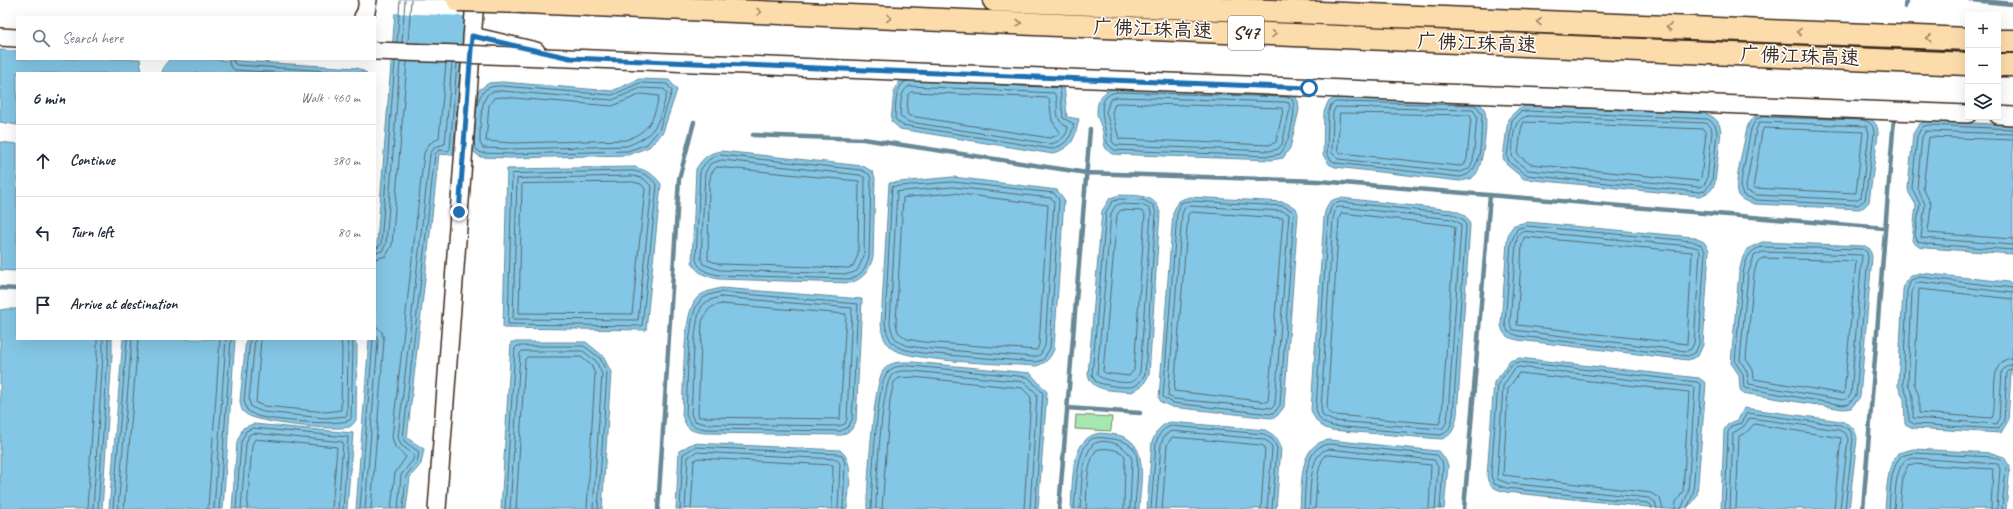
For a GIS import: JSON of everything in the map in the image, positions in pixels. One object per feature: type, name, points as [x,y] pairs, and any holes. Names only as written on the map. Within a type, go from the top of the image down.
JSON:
[{"type":"highway","name":"广佛江珠高速","points":[[458,0],[1965,64]]},
{"type":"highway","name":"广佛江珠高速","points":[[994,0],[1965,39]]},
{"type":"highway","points":[[2001,40],[2013,41]]},
{"type":"highway","points":[[2001,65],[2013,65]]},
{"type":"street","points":[[364,16],[366,12],[368,0]]},
{"type":"street","points":[[437,509],[475,0]]},
{"type":"street","points":[[472,36],[570,58]]},
{"type":"street","points":[[0,37],[16,38]]},
{"type":"street","points":[[376,51],[1965,114]]},
{"type":"street","points":[[2001,116],[2013,116]]},
{"type":"green space","points":[[1076,415],[1112,417],[1111,431],[1075,429]]},
{"type":"water","points":[[396,0],[466,0],[453,155],[439,154],[407,438],[424,449],[421,464],[410,477],[406,509],[356,509],[369,340],[376,340],[376,255]]},
{"type":"water","points":[[0,50],[16,51],[16,60],[140,60],[142,72],[16,72],[16,125],[0,122]]},
{"type":"water","points":[[169,60],[222,60],[357,68],[365,72],[162,72],[163,67]]},
{"type":"water","points":[[902,78],[1064,84],[1067,117],[1079,119],[1076,132],[1069,145],[1053,154],[900,129],[891,121],[894,91]]},
{"type":"water","points":[[639,79],[669,80],[677,90],[663,132],[649,147],[628,155],[511,158],[480,157],[473,151],[470,144],[474,100],[480,89],[489,83],[502,82],[612,91]]},
{"type":"water","points":[[1116,88],[1287,93],[1295,96],[1298,101],[1299,110],[1290,148],[1283,158],[1271,160],[1112,154],[1104,145],[1097,107],[1100,99],[1105,93]]},
{"type":"water","points":[[1335,98],[1471,100],[1479,103],[1484,109],[1486,131],[1479,169],[1473,177],[1460,181],[1335,167],[1329,164],[1323,155],[1324,112],[1328,102]]},
{"type":"water","points":[[1527,106],[1703,113],[1717,121],[1721,131],[1715,183],[1709,192],[1699,196],[1524,179],[1507,165],[1503,158],[1508,119],[1519,108]]},
{"type":"water","points":[[1757,114],[1870,118],[1874,121],[1878,129],[1878,134],[1869,202],[1864,207],[1859,209],[1755,204],[1740,198],[1736,188],[1740,162],[1747,128],[1750,121]]},
{"type":"water","points":[[1928,121],[2013,125],[2013,254],[1926,248],[1919,247],[1912,241],[1916,205],[1909,193],[1908,188],[1913,134],[1919,124]]},
{"type":"water","points":[[0,142],[16,144],[16,271],[0,270]]},
{"type":"water","points":[[721,151],[863,166],[873,172],[875,178],[873,257],[866,273],[851,283],[718,279],[699,272],[692,262],[696,169],[706,157]]},
{"type":"water","points":[[635,167],[650,173],[661,184],[646,330],[503,328],[507,169]]},
{"type":"water","points":[[953,177],[1057,190],[1064,199],[1054,349],[1047,360],[1036,366],[982,363],[915,356],[899,352],[890,347],[884,339],[881,324],[889,183]]},
{"type":"water","points":[[1119,195],[1138,196],[1150,199],[1158,207],[1160,213],[1149,375],[1143,385],[1132,392],[1106,390],[1100,388],[1090,381],[1088,375],[1102,211],[1110,198]]},
{"type":"water","points":[[1189,197],[1284,202],[1296,208],[1298,214],[1284,407],[1277,416],[1271,418],[1172,407],[1161,402],[1159,398],[1173,213],[1178,201]]},
{"type":"water","points":[[1341,198],[1452,210],[1464,215],[1469,222],[1457,415],[1453,430],[1445,438],[1441,439],[1331,430],[1318,423],[1311,410],[1324,217],[1329,203]]},
{"type":"water","points":[[1527,222],[1693,237],[1704,242],[1709,250],[1703,345],[1698,356],[1688,360],[1518,340],[1506,336],[1501,325],[1507,242],[1509,232],[1514,225]]},
{"type":"water","points":[[1762,242],[1865,246],[1870,249],[1872,257],[1860,397],[1851,408],[1843,409],[1742,393],[1740,389],[1739,375],[1731,363],[1739,272],[1747,249]]},
{"type":"water","points":[[1920,273],[2008,282],[2013,285],[2013,341],[2008,421],[2001,433],[1913,428],[1905,424],[1904,399],[1898,386],[1903,290],[1908,278]]},
{"type":"water","points":[[721,288],[862,299],[856,422],[851,430],[842,435],[705,433],[692,430],[688,427],[682,415],[685,340],[690,312],[694,302],[699,296],[706,292]]},
{"type":"water","points":[[16,309],[16,340],[112,340],[102,509],[0,509],[0,310]]},
{"type":"water","points":[[123,340],[235,340],[223,509],[109,509]]},
{"type":"water","points":[[246,340],[354,340],[357,346],[356,420],[351,426],[341,428],[313,427],[265,420],[244,413],[240,401]]},
{"type":"water","points":[[511,342],[586,342],[603,356],[611,372],[602,509],[501,509]]},
{"type":"water","points":[[1519,358],[1699,378],[1706,383],[1697,495],[1695,500],[1689,506],[1677,509],[1666,509],[1506,492],[1493,487],[1489,483],[1487,476],[1494,382],[1503,372],[1509,361]]},
{"type":"water","points":[[897,362],[913,362],[1030,373],[1047,392],[1038,509],[867,509],[871,436],[880,378],[887,366]]},
{"type":"water","points":[[1744,408],[1841,421],[1848,424],[1855,433],[1857,439],[1849,509],[1721,509],[1724,430],[1729,423],[1738,420]]},
{"type":"water","points":[[1170,422],[1265,430],[1273,435],[1279,442],[1281,448],[1276,509],[1147,509],[1152,442],[1158,430],[1163,425]]},
{"type":"water","points":[[253,424],[353,433],[347,509],[232,509],[237,442],[243,428]]},
{"type":"water","points":[[1100,433],[1114,434],[1125,437],[1134,445],[1138,452],[1141,461],[1139,509],[1071,509],[1073,475],[1078,452],[1083,443],[1090,436]]},
{"type":"water","points":[[1329,440],[1438,451],[1448,465],[1444,509],[1300,509],[1302,478],[1307,457],[1312,449],[1319,443]]},
{"type":"water","points":[[693,443],[840,450],[845,455],[850,469],[847,509],[676,509],[679,451]]},
{"type":"water","points":[[1913,449],[1992,453],[2004,457],[2010,467],[2006,509],[1885,509],[1889,473],[1894,459],[1898,453]]},
{"type":"pier","points":[[394,0],[468,0],[467,16],[393,13]]},
{"type":"waterway","points":[[1905,7],[1906,0]]},
{"type":"waterway","points":[[1972,0],[2013,4]]},
{"type":"waterway","points":[[1863,509],[1894,118]]},
{"type":"waterway","points":[[658,509],[679,179],[694,122]]},
{"type":"waterway","points":[[1059,509],[1090,129]]},
{"type":"waterway","points":[[753,135],[863,139],[1087,173],[1319,181],[1885,228]]},
{"type":"waterway","points":[[1464,509],[1490,195]]},
{"type":"waterway","points":[[0,288],[16,289]]},
{"type":"waterway","points":[[1067,408],[1140,413]]},
{"type":"route","points":[[459,212],[472,36],[570,58],[1309,88]]}]
